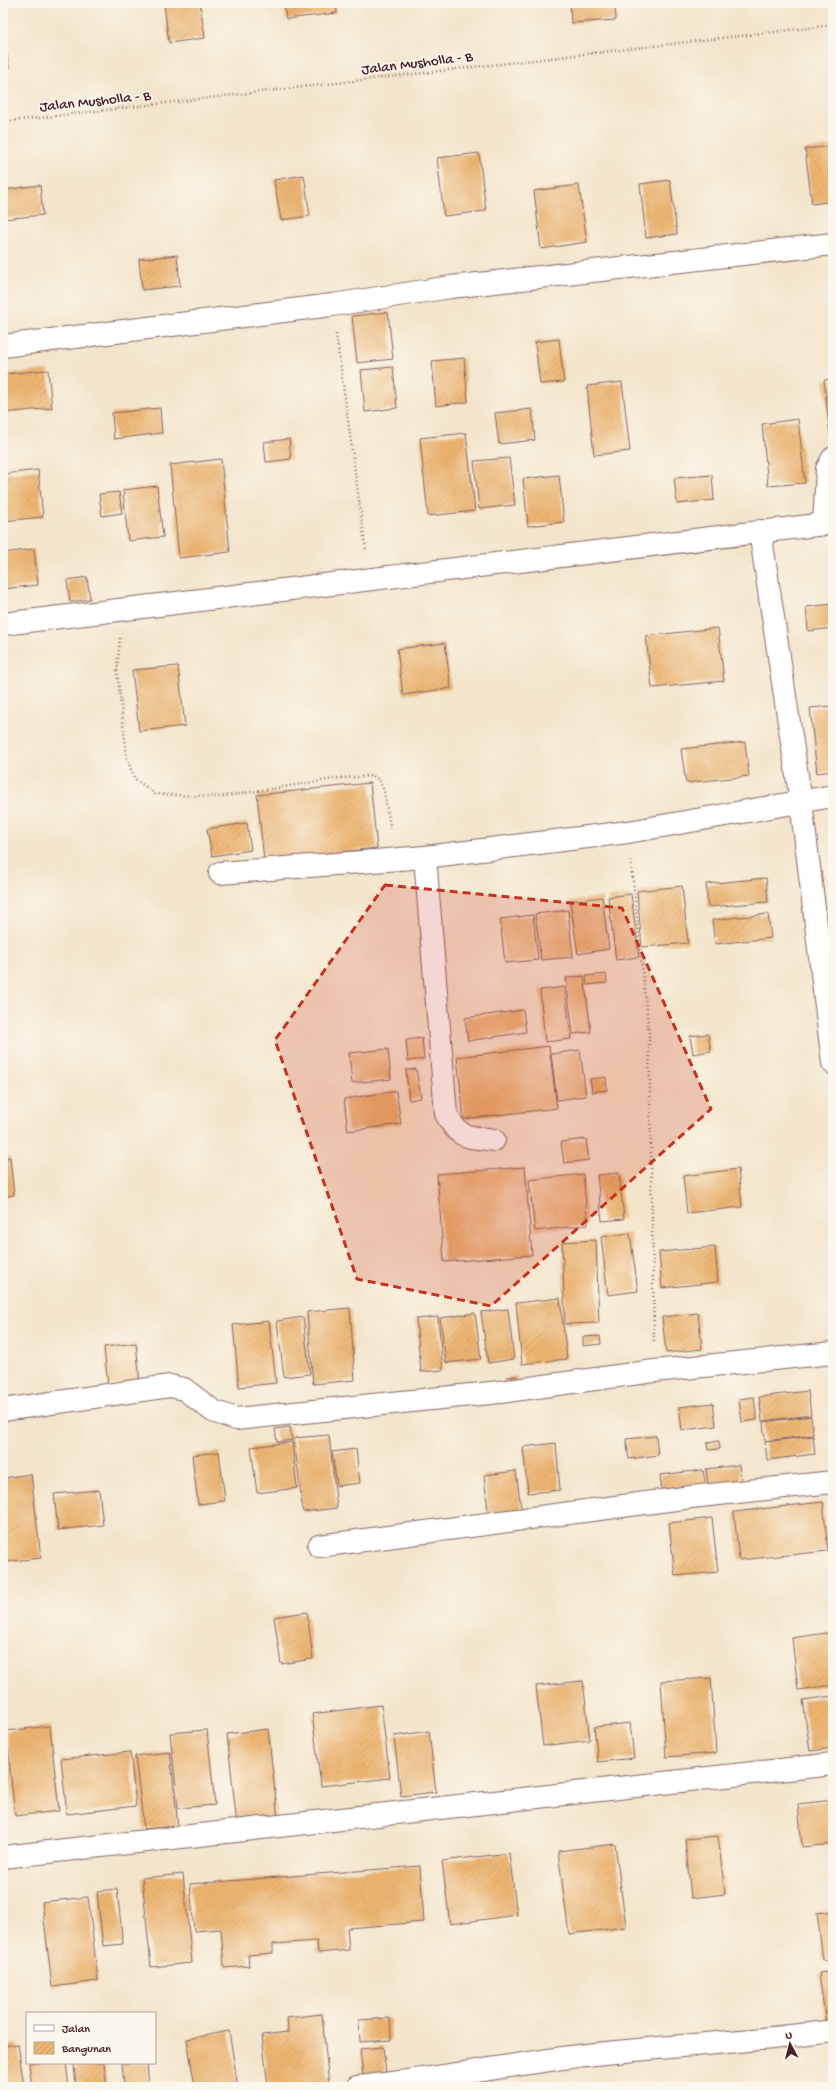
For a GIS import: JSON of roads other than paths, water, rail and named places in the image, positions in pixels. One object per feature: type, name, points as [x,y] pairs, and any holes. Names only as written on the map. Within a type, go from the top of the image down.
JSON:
[{"type":"street","points":[[3,346],[332,305],[450,286],[833,244]]},
{"type":"street","points":[[3,624],[370,581],[829,523],[827,469],[833,458]]},
{"type":"street","points":[[760,531],[801,802],[833,1063]]},
{"type":"street","points":[[220,873],[426,857],[628,832],[833,796]]},
{"type":"street","points":[[426,857],[446,1114],[455,1130],[465,1136],[494,1140]]},
{"type":"street","points":[[3,1410],[170,1386],[184,1389],[213,1411],[236,1419],[500,1392],[654,1371],[833,1353]]},
{"type":"street","points":[[319,1546],[691,1497],[833,1482]]},
{"type":"street","points":[[3,1857],[833,1764]]},
{"type":"street","points":[[357,2087],[391,2084],[571,2057],[789,2037],[833,2031]]}]
